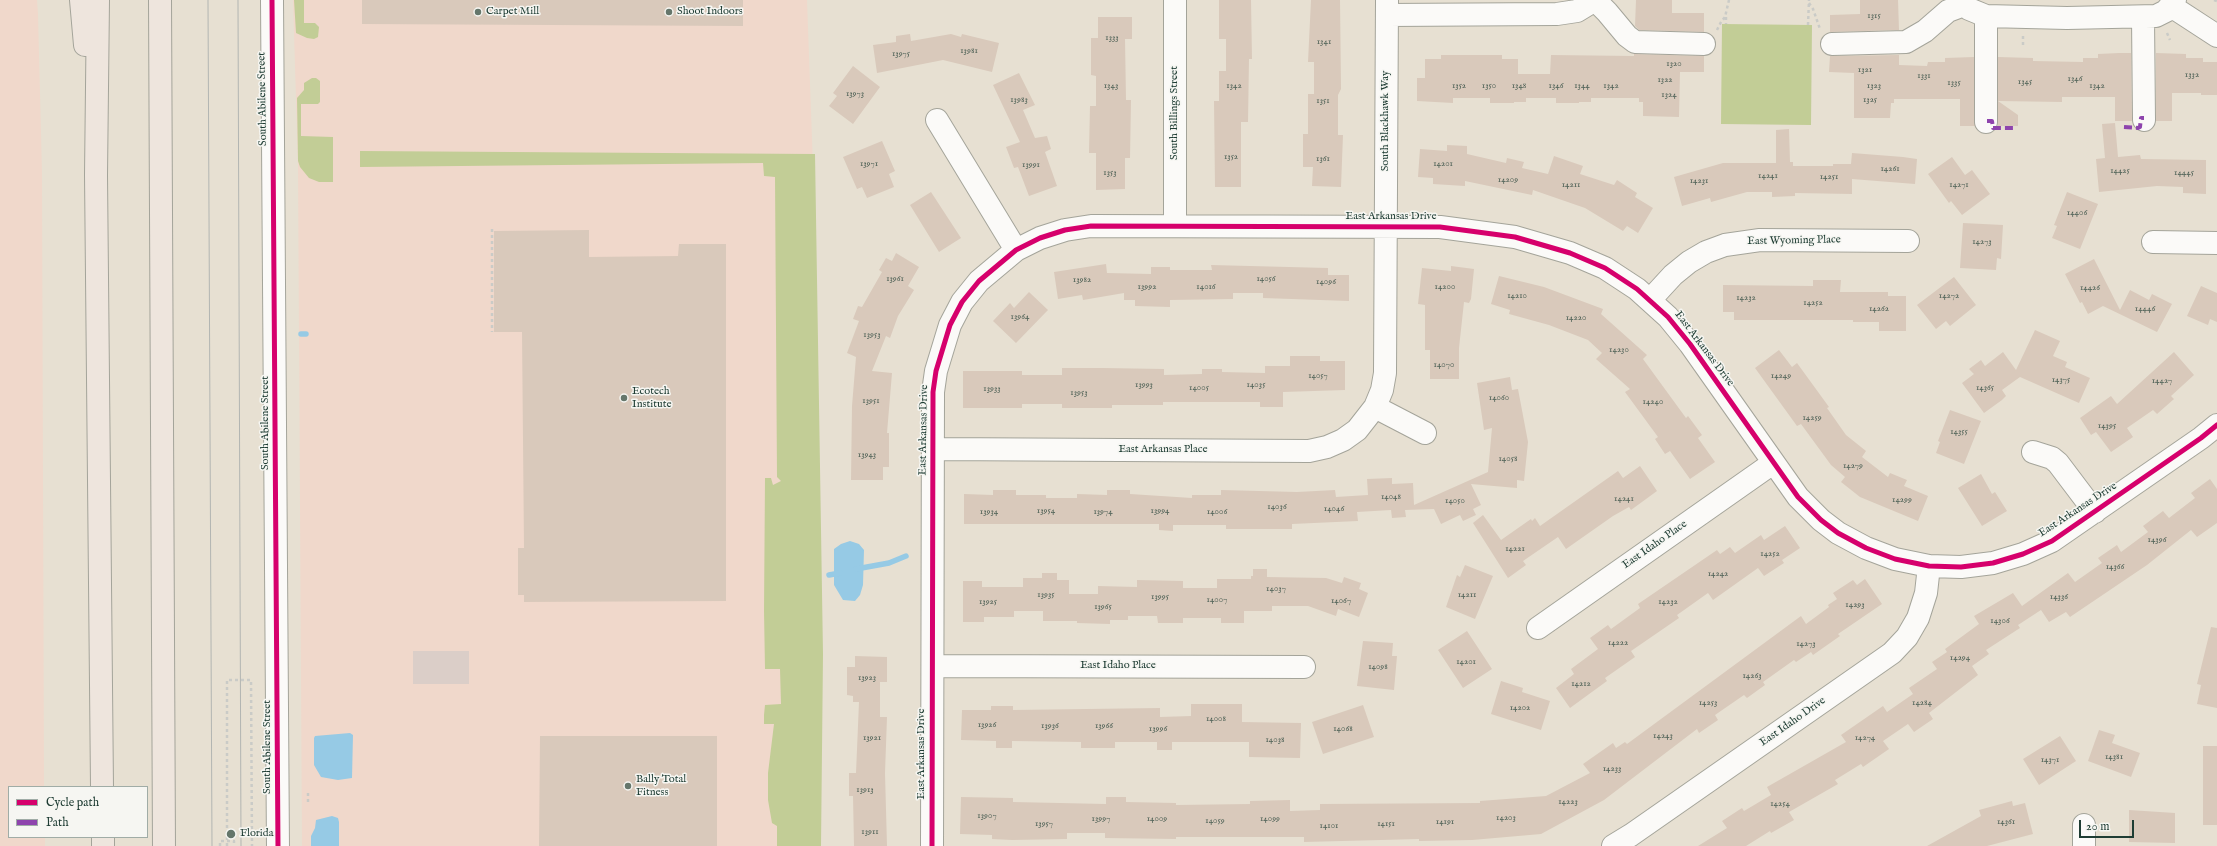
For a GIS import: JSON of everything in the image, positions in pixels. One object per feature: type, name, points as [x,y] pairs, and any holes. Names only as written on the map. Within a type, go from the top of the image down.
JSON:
[{"type":"highway","points":[[81,0],[96,174]]},
{"type":"highway","points":[[98,0],[96,174],[102,786]]},
{"type":"highway","points":[[160,0],[164,846]]},
{"type":"street","name":"South Abilene Street","points":[[272,0],[278,846]]},
{"type":"street","name":"South Billings Street","points":[[1175,0],[1175,226]]},
{"type":"street","name":"South Blackhawk Way","points":[[1386,227],[1387,8],[1480,15],[1568,13],[1585,8],[1595,0]]},
{"type":"street","points":[[1595,0],[1627,36],[1635,42],[1704,44]]},
{"type":"street","points":[[1832,44],[1906,42],[1924,31],[1948,11],[1962,2],[1977,13],[1986,16],[2067,9],[2143,18],[2161,14],[2173,3],[2217,36]]},
{"type":"street","points":[[1986,16],[1986,122]]},
{"type":"street","points":[[2143,18],[2144,120]]},
{"type":"street","points":[[937,120],[1016,250]]},
{"type":"street","name":"East Arkansas Drive","points":[[932,846],[933,392],[936,371],[950,325],[962,302],[978,281],[998,263],[1016,250],[1040,238],[1065,230],[1091,226],[1440,227],[1515,237],[1570,253],[1605,268],[1650,300],[1668,317],[1690,344],[1798,497],[1838,532],[1866,548],[1895,559],[1929,566],[1961,567],[1993,563],[2023,554],[2052,541],[2201,438],[2217,424]]},
{"type":"street","name":"East Arkansas Place","points":[[933,449],[1309,451],[1327,447],[1343,440],[1357,430],[1375,407],[1382,390],[1385,373],[1386,227]]},
{"type":"street","name":"East Wyoming Place","points":[[1650,300],[1673,275],[1689,262],[1706,252],[1725,245],[1760,240],[1908,241]]},
{"type":"street","points":[[2153,242],[2217,243]]},
{"type":"street","points":[[1375,407],[1425,433]]},
{"type":"street","name":"East Arkansas Drive","points":[[2033,452],[2052,458],[2058,463],[2095,512]]},
{"type":"street","name":"East Idaho Place","points":[[1538,628],[1773,463]]},
{"type":"street","name":"East Idaho Drive","points":[[1613,846],[1641,829],[1892,653],[1907,637],[1918,618],[1926,593],[1929,566]]},
{"type":"street","name":"East Idaho Place","points":[[933,666],[1304,667]]},
{"type":"path","points":[[1726,24],[1729,0]]},
{"type":"path","points":[[1808,25],[1809,2]]},
{"type":"path","points":[[1809,2],[1816,14],[1822,35],[1832,44]]},
{"type":"path","points":[[1704,44],[1714,38],[1720,22],[1726,17]]},
{"type":"path","points":[[2023,34],[2023,45]]},
{"type":"path","points":[[492,229],[492,332]]},
{"type":"path","points":[[227,846],[227,680],[251,680],[252,846]]},
{"type":"path","points":[[308,793],[308,805]]},
{"type":"path","points":[[220,846],[220,841],[234,841],[234,846]]},
{"type":"shaded area","points":[[0,0],[37,0],[42,173],[44,786],[8,786],[8,838],[45,838],[45,846],[0,846]]},
{"type":"shaded area","points":[[293,0],[807,0],[813,167],[798,846],[302,846],[298,165]]},
{"type":"shaded area","points":[[413,651],[469,651],[469,684],[413,684]]},
{"type":"green space","points":[[294,0],[304,0],[304,23],[315,23],[319,27],[318,37],[314,39],[307,38],[296,33]]},
{"type":"green space","points":[[1722,24],[1812,25],[1811,125],[1721,124]]},
{"type":"green space","points":[[312,78],[316,78],[320,81],[320,102],[318,104],[301,104],[301,136],[333,137],[333,182],[319,182],[309,178],[300,167],[298,161],[297,98],[304,90],[304,83]]},
{"type":"green space","points":[[360,151],[815,154],[823,654],[821,846],[777,846],[777,826],[772,823],[768,800],[768,773],[774,724],[764,724],[765,705],[781,704],[780,669],[765,669],[764,611],[765,478],[771,478],[773,485],[781,481],[777,477],[775,177],[764,176],[763,163],[360,167]]},
{"type":"water","points":[[850,541],[859,544],[864,550],[863,585],[860,595],[855,601],[843,600],[834,585],[834,549],[841,544]]},
{"type":"water","points":[[350,733],[353,735],[352,778],[338,780],[321,777],[314,765],[315,736]]},
{"type":"water","points":[[332,816],[338,818],[339,822],[339,846],[311,846],[311,836],[315,828],[316,820]]},
{"type":"building","points":[[362,0],[743,0],[743,26],[362,24]]},
{"type":"building","points":[[1219,0],[1251,0],[1252,59],[1249,59],[1248,122],[1241,122],[1241,187],[1215,187],[1214,101],[1219,101],[1219,71],[1226,71],[1226,39],[1219,39]]},
{"type":"building","points":[[1311,0],[1340,0],[1341,89],[1338,95],[1338,135],[1343,135],[1341,187],[1312,186],[1313,167],[1303,167],[1303,134],[1308,134],[1308,94],[1314,94],[1314,62],[1308,62]]},
{"type":"building","points":[[1636,0],[1672,0],[1672,13],[1704,13],[1704,32],[1639,30],[1635,26]]},
{"type":"building","points":[[1860,0],[1898,0],[1899,30],[1830,32],[1830,15],[1860,14]]},
{"type":"building","points":[[1098,17],[1132,17],[1132,39],[1125,39],[1126,100],[1131,100],[1130,158],[1125,158],[1125,189],[1096,190],[1096,153],[1089,153],[1090,106],[1096,106],[1096,76],[1091,75],[1091,38],[1098,38]]},
{"type":"building","points":[[910,34],[911,41],[951,34],[961,37],[962,34],[999,43],[992,72],[943,60],[877,73],[873,45],[896,42],[896,36]]},
{"type":"building","points":[[2131,53],[2132,121],[2115,121],[2115,97],[2062,97],[2062,102],[1998,101],[1998,57],[2033,58],[2033,61],[2083,62],[2083,58],[2098,58],[2098,54]]},
{"type":"building","points":[[2156,53],[2186,54],[2186,58],[2203,58],[2203,62],[2217,62],[2217,95],[2201,95],[2201,93],[2172,93],[2172,121],[2156,121]]},
{"type":"building","points":[[1634,54],[1704,56],[1704,72],[1680,72],[1679,117],[1643,116],[1643,102],[1639,102],[1639,98],[1591,98],[1591,102],[1579,103],[1556,103],[1556,98],[1526,98],[1526,102],[1514,103],[1490,103],[1490,98],[1453,98],[1453,103],[1417,101],[1417,78],[1425,78],[1425,59],[1441,59],[1441,55],[1502,55],[1502,59],[1518,59],[1518,74],[1550,74],[1551,55],[1634,56]]},
{"type":"building","points":[[1899,55],[1899,65],[1927,66],[1928,62],[1945,62],[1945,58],[1974,57],[1975,126],[1960,126],[1960,99],[1894,99],[1894,103],[1891,103],[1890,118],[1854,118],[1854,73],[1829,72],[1830,56]]},
{"type":"building","points":[[853,66],[880,87],[853,124],[829,106],[837,96],[833,93]]},
{"type":"building","points":[[1019,73],[1035,105],[1023,110],[1035,138],[1047,136],[1051,149],[1045,152],[1057,186],[1029,196],[1018,167],[1014,168],[1006,147],[1020,142],[993,85]]},
{"type":"building","points":[[1998,101],[2018,115],[2018,126],[1998,126]]},
{"type":"building","points":[[2115,123],[2118,157],[2140,155],[2141,159],[2206,160],[2206,194],[2183,193],[2183,187],[2157,186],[2099,192],[2096,159],[2105,158],[2102,124]]},
{"type":"building","points":[[1789,129],[1790,162],[1793,162],[1793,166],[1833,166],[1833,164],[1851,164],[1852,153],[1917,159],[1915,184],[1852,179],[1852,194],[1795,193],[1795,196],[1772,197],[1772,192],[1747,192],[1711,202],[1710,198],[1682,206],[1674,177],[1723,163],[1776,163],[1776,130]]},
{"type":"building","points":[[882,141],[895,171],[889,174],[894,187],[867,198],[862,187],[857,189],[843,157]]},
{"type":"building","points":[[1447,145],[1467,146],[1467,154],[1506,163],[1507,158],[1524,162],[1522,168],[1548,174],[1554,156],[1583,166],[1580,174],[1614,185],[1617,180],[1637,193],[1635,197],[1653,208],[1638,233],[1627,226],[1623,231],[1585,208],[1533,190],[1532,195],[1465,181],[1465,186],[1433,184],[1433,178],[1418,177],[1420,149],[1447,151]]},
{"type":"building","points":[[1952,157],[1965,175],[1972,170],[1990,194],[1962,215],[1951,201],[1949,203],[1928,174]]},
{"type":"building","points":[[931,192],[961,238],[939,252],[910,205]]},
{"type":"building","points":[[2067,192],[2098,204],[2080,249],[2052,238],[2057,226],[2054,225]]},
{"type":"building","points":[[1963,223],[2003,225],[2001,259],[1997,258],[1996,270],[1960,268]]},
{"type":"building","name":"Ecotech Institute","points":[[589,230],[589,257],[678,256],[679,244],[726,244],[726,601],[524,602],[524,595],[518,595],[518,548],[524,548],[522,332],[494,332],[494,231]]},
{"type":"building","points":[[896,253],[919,267],[908,286],[914,290],[898,316],[890,338],[886,336],[872,371],[892,373],[887,433],[889,433],[889,467],[883,467],[883,480],[851,480],[852,406],[856,357],[847,353],[859,321],[853,319],[858,306],[862,307],[882,272],[879,270],[886,258],[892,261]]},
{"type":"building","points":[[2094,259],[2120,310],[2130,290],[2149,300],[2152,294],[2172,304],[2157,332],[2103,306],[2088,314],[2082,302],[2080,303],[2065,274]]},
{"type":"building","points":[[1106,264],[1107,273],[1151,274],[1151,267],[1170,267],[1170,270],[1212,270],[1211,265],[1328,268],[1328,275],[1349,275],[1349,301],[1263,298],[1263,293],[1233,293],[1233,299],[1170,300],[1170,307],[1135,306],[1135,300],[1124,300],[1124,293],[1083,300],[1082,295],[1058,299],[1054,272]]},
{"type":"building","points":[[1451,266],[1474,269],[1471,299],[1469,303],[1464,302],[1459,348],[1459,379],[1430,379],[1430,350],[1425,350],[1425,305],[1418,304],[1422,268],[1451,271]]},
{"type":"building","points":[[1499,276],[1544,287],[1603,309],[1601,314],[1647,355],[1643,359],[1686,418],[1688,416],[1702,435],[1698,438],[1715,462],[1690,479],[1670,451],[1665,454],[1655,439],[1658,437],[1625,392],[1630,389],[1596,359],[1602,353],[1588,340],[1549,325],[1509,314],[1510,310],[1491,304]]},
{"type":"building","points":[[1954,277],[1976,305],[1950,326],[1946,321],[1936,329],[1917,305]]},
{"type":"building","points":[[1813,280],[1841,280],[1840,292],[1888,292],[1888,296],[1906,296],[1906,331],[1879,331],[1879,322],[1853,322],[1853,320],[1734,320],[1734,312],[1723,312],[1723,285],[1813,286]]},
{"type":"building","points":[[2201,286],[2217,293],[2217,322],[2210,319],[2208,325],[2187,316]]},
{"type":"building","points":[[1029,292],[1048,310],[1016,343],[993,321],[1010,303],[1014,308]]},
{"type":"building","points":[[2035,330],[2060,341],[2053,356],[2067,362],[2065,367],[2090,378],[2079,403],[2020,377],[2002,390],[2006,396],[2002,400],[1984,413],[1962,383],[1974,374],[1969,369],[1981,360],[1985,366],[2003,352],[2016,370]]},
{"type":"building","points":[[1779,350],[1792,367],[1797,363],[1829,407],[1827,408],[1846,435],[1866,451],[1862,457],[1888,477],[1890,473],[1907,480],[1904,486],[1928,496],[1918,521],[1860,497],[1841,482],[1845,477],[1831,465],[1801,424],[1797,426],[1755,368]]},
{"type":"building","points":[[2174,352],[2194,375],[2171,396],[2174,399],[2157,414],[2153,410],[2127,428],[2133,437],[2111,452],[2096,432],[2091,435],[2080,418],[2111,396],[2117,404]]},
{"type":"building","points":[[1290,356],[1320,356],[1320,361],[1345,361],[1345,390],[1283,392],[1283,407],[1260,407],[1260,402],[1163,402],[1163,405],[1112,405],[1112,408],[1062,408],[1062,404],[1022,404],[1022,408],[963,408],[963,371],[1022,371],[1022,375],[1062,375],[1062,368],[1103,368],[1164,369],[1164,375],[1202,374],[1202,369],[1222,369],[1222,372],[1265,373],[1265,366],[1290,366]]},
{"type":"building","points":[[1510,377],[1512,390],[1518,389],[1528,442],[1524,481],[1517,480],[1517,488],[1471,484],[1481,505],[1473,509],[1476,515],[1463,521],[1460,515],[1441,524],[1434,509],[1405,510],[1406,517],[1392,518],[1391,510],[1357,512],[1358,521],[1292,524],[1292,529],[1226,529],[1226,525],[1173,525],[1173,531],[1159,530],[1159,524],[964,524],[964,494],[993,495],[993,490],[1016,490],[1016,495],[1046,495],[1046,498],[1077,498],[1077,494],[1107,495],[1107,490],[1130,490],[1130,494],[1192,498],[1192,495],[1221,495],[1221,490],[1297,492],[1335,490],[1336,497],[1368,495],[1367,479],[1392,478],[1392,484],[1413,483],[1414,505],[1488,472],[1492,428],[1484,430],[1477,383]]},
{"type":"building","points":[[1950,410],[1981,421],[1964,464],[1936,453],[1940,442],[1938,441]]},
{"type":"building","points":[[1640,466],[1657,491],[1631,510],[1629,507],[1613,516],[1566,549],[1558,537],[1523,561],[1526,565],[1508,578],[1473,523],[1483,515],[1501,540],[1531,519],[1532,521],[1535,518],[1540,526],[1618,471],[1623,478]]},
{"type":"building","points":[[1981,474],[1992,494],[1995,492],[2007,511],[1982,526],[1958,488]]},
{"type":"building","points":[[2210,479],[2217,489],[2217,523],[2197,537],[2191,530],[2147,565],[2070,617],[2066,612],[2049,622],[2041,610],[2018,625],[2020,628],[1986,650],[1989,654],[1972,666],[1978,675],[1929,713],[1933,719],[1914,732],[1908,724],[1883,741],[1889,749],[1863,767],[1861,764],[1835,780],[1838,784],[1789,812],[1794,820],[1771,833],[1770,831],[1746,846],[1698,846],[1727,828],[1722,821],[1742,808],[1744,811],[1771,795],[1767,787],[1846,742],[1841,735],[1883,706],[1887,712],[1913,694],[1909,688],[1937,669],[1932,662],[1947,652],[1945,649],[1979,624],[1974,616],[2013,593],[2022,606],[2068,573],[2075,582],[2102,563],[2098,558],[2117,545],[2121,552],[2148,532],[2143,526],[2163,511],[2169,518],[2195,498],[2191,493]]},
{"type":"building","points":[[1785,526],[1800,548],[1782,560],[1784,563],[1764,576],[1758,568],[1713,600],[1708,593],[1677,615],[1679,618],[1631,651],[1635,657],[1605,678],[1607,681],[1570,708],[1556,688],[1574,674],[1571,669],[1598,649],[1590,638],[1608,625],[1611,629],[1640,608],[1638,604],[1717,550],[1720,554],[1730,547],[1735,553],[1761,535],[1764,540]]},
{"type":"building","points":[[1465,565],[1493,576],[1475,619],[1446,607],[1457,575],[1460,577]]},
{"type":"building","points":[[1253,569],[1267,569],[1267,577],[1326,578],[1342,583],[1344,577],[1361,583],[1359,589],[1368,593],[1359,617],[1338,609],[1336,616],[1308,606],[1272,606],[1272,611],[1244,611],[1244,623],[1221,623],[1221,618],[1183,618],[1183,623],[1158,623],[1157,616],[1128,616],[1128,620],[1110,620],[1110,624],[1077,623],[1077,621],[1043,621],[1043,611],[1014,611],[1014,617],[984,617],[984,622],[963,622],[963,581],[982,581],[982,587],[1023,587],[1023,578],[1042,578],[1042,573],[1057,573],[1057,580],[1069,580],[1069,594],[1098,594],[1098,586],[1137,587],[1137,580],[1183,581],[1183,588],[1217,588],[1217,579],[1251,579],[1251,576],[1253,576]]},
{"type":"building","points":[[1865,579],[1882,604],[1838,634],[1840,636],[1813,655],[1811,652],[1796,662],[1794,660],[1763,682],[1765,685],[1747,698],[1744,695],[1715,715],[1718,720],[1699,733],[1697,729],[1604,800],[1541,834],[1472,840],[1419,841],[1419,839],[1304,842],[1304,837],[1176,837],[1176,839],[1105,838],[1105,833],[1067,833],[1067,839],[1012,840],[992,839],[992,835],[960,834],[961,797],[1013,798],[1013,802],[1106,804],[1106,797],[1126,797],[1126,802],[1176,803],[1176,805],[1250,804],[1250,801],[1290,800],[1290,811],[1320,810],[1320,804],[1480,803],[1480,801],[1546,796],[1590,773],[1583,764],[1613,743],[1616,748],[1625,742],[1627,744],[1801,616],[1806,624],[1829,607],[1828,605],[1837,599],[1833,593],[1853,580],[1857,585]]},
{"type":"building","points":[[2211,627],[2217,628],[2217,708],[2197,704],[2201,685],[2197,684]]},
{"type":"building","points":[[1467,631],[1492,669],[1463,688],[1438,650]]},
{"type":"building","points":[[1363,641],[1393,643],[1392,656],[1397,656],[1394,690],[1357,686]]},
{"type":"building","points":[[855,656],[887,657],[887,682],[880,682],[880,717],[887,717],[885,773],[887,846],[854,846],[853,796],[849,796],[849,773],[856,773],[859,702],[853,702],[853,696],[847,695],[847,667],[855,667]]},
{"type":"building","points":[[1501,681],[1523,688],[1522,692],[1550,701],[1541,730],[1491,714]]},
{"type":"building","points":[[1191,704],[1242,704],[1242,722],[1301,723],[1300,758],[1249,757],[1249,742],[1172,742],[1172,750],[1157,750],[1157,742],[1115,742],[1115,748],[1081,748],[1081,742],[1012,741],[1012,748],[996,748],[996,741],[961,740],[962,710],[991,710],[991,706],[1013,706],[1013,710],[1160,708],[1160,717],[1191,716]]},
{"type":"building","points":[[1363,705],[1374,737],[1323,754],[1312,722]]},
{"type":"building","points":[[2099,730],[2115,735],[2112,743],[2140,753],[2131,777],[2088,761]]},
{"type":"building","name":"Bally Total Fitness","points":[[540,736],[717,736],[717,846],[539,846]]},
{"type":"building","points":[[2060,736],[2076,761],[2039,785],[2023,759]]},
{"type":"building","points":[[2203,746],[2217,746],[2217,825],[2203,825]]},
{"type":"building","points":[[2012,801],[2013,806],[2025,803],[2033,834],[1987,846],[1927,846],[1981,816],[1979,810]]},
{"type":"building","points":[[2129,810],[2175,813],[2175,843],[2129,842]]},
{"type":"waterway","points":[[301,334],[306,334]]},
{"type":"waterway","points":[[856,569],[889,563],[906,556]]},
{"type":"waterway","points":[[829,575],[840,573]]},
{"type":"tram line","points":[[208,0],[212,846]]},
{"type":"tram line","points":[[238,0],[241,846]]},
{"type":"marked path","points":[[2124,127],[2138,128],[2140,127],[2141,118],[2144,118]]},
{"type":"marked path","points":[[1987,121],[1992,121],[1993,128],[2013,128]]},
{"type":"cycle path","points":[[272,0],[278,846]]},
{"type":"cycle path","points":[[932,846],[933,392],[936,371],[950,325],[962,302],[979,281],[1016,250],[1040,238],[1065,230],[1091,226],[1440,227],[1515,237],[1570,253],[1605,268],[1637,289],[1668,317],[1690,344],[1798,497],[1821,520],[1838,533],[1866,548],[1895,559],[1929,566],[1961,567],[1993,563],[2023,554],[2052,541],[2201,438],[2217,425]]},
{"type":"place","name":"Carpet Mill","points":[[478,12]]},
{"type":"place","name":"Shoot Indoors","points":[[669,12]]},
{"type":"place","name":"Ecotech Institute","points":[[624,398]]},
{"type":"place","name":"Bally Total Fitness","points":[[628,786]]},
{"type":"place","name":"Florida","points":[[231,834]]}]
